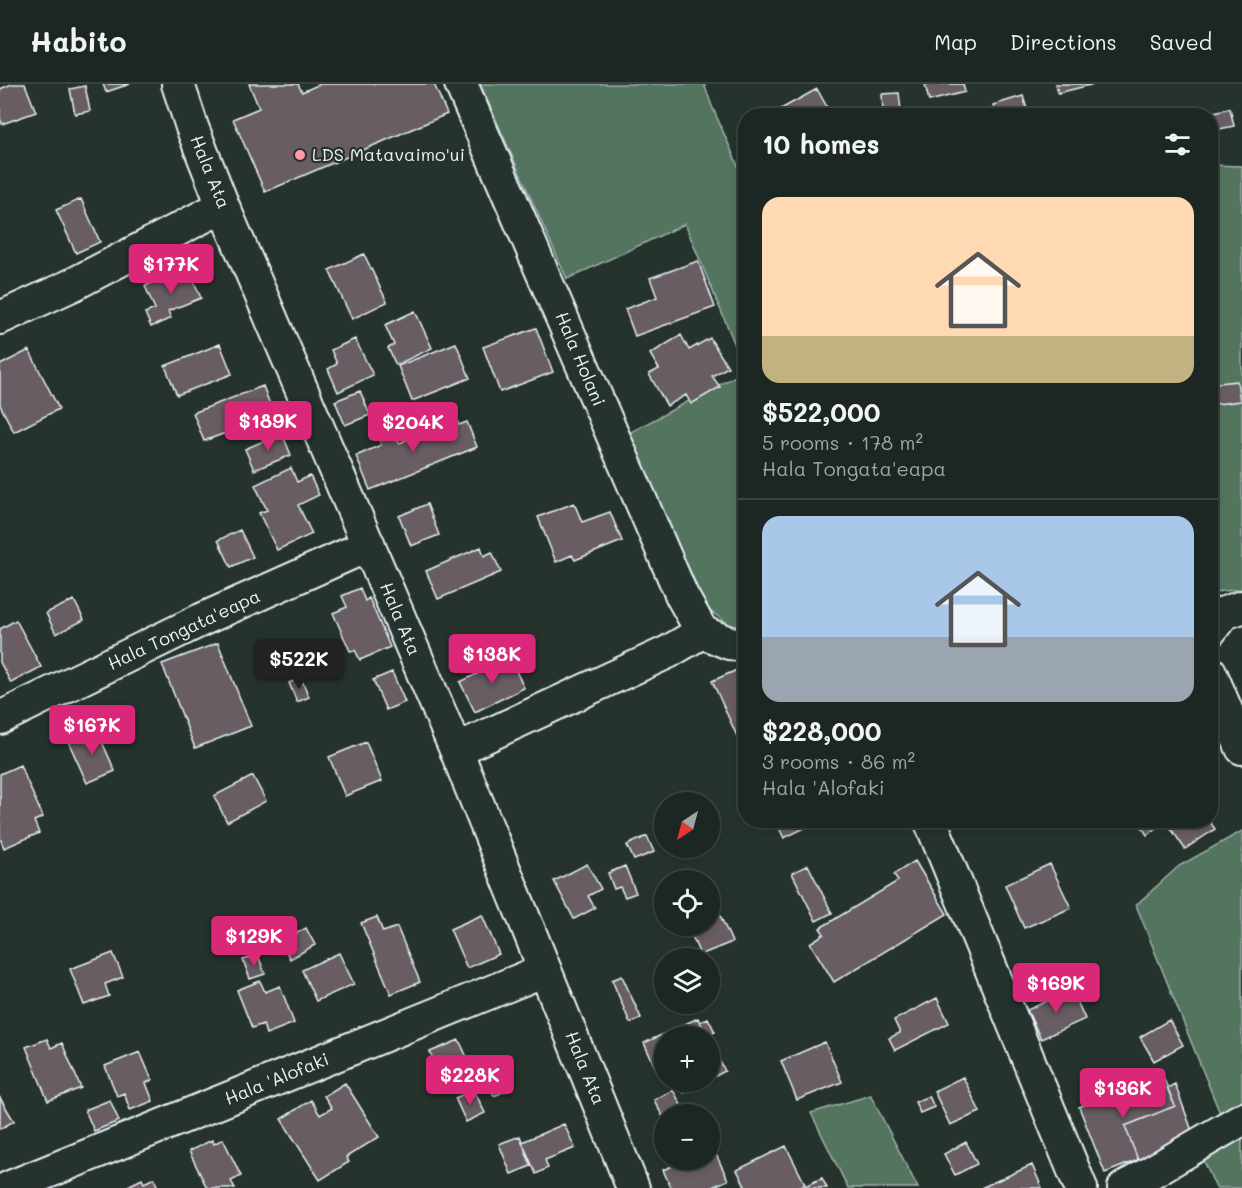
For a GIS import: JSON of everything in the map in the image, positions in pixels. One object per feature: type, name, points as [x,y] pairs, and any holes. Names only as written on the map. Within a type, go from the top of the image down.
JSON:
[{"type":"street","name":"Hala Ata","points":[[178,84],[223,206],[456,750],[633,1188]]},
{"type":"street","name":"Hala Holani","points":[[461,84],[682,596],[702,632]]},
{"type":"street","points":[[0,318],[72,285],[223,206]]},
{"type":"street","name":"Hala Tongata'eapa","points":[[0,718],[201,620],[369,545]]},
{"type":"street","points":[[1218,621],[1224,613],[1242,606]]},
{"type":"street","points":[[456,750],[668,652],[702,632],[729,644],[738,645]]},
{"type":"street","points":[[1218,691],[1242,748]]},
{"type":"street","points":[[933,828],[1081,1188]]},
{"type":"street","name":"Hala 'Alofaki","points":[[8,1188],[545,970]]},
{"type":"street","points":[[1124,1188],[1242,1119]]},
{"type":"green space","points":[[480,84],[704,84],[738,166],[738,352],[685,224],[567,279]]},
{"type":"green space","points":[[1218,165],[1242,166],[1242,589],[1218,592]]},
{"type":"green space","points":[[738,375],[738,627],[732,626],[697,602],[627,434]]},
{"type":"green space","points":[[1242,831],[1242,1103],[1221,1116],[1136,905],[1179,866]]},
{"type":"green space","points":[[871,1095],[918,1188],[848,1188],[811,1113]]},
{"type":"green space","points":[[1242,1139],[1242,1188],[1216,1188],[1204,1161]]},
{"type":"building","points":[[12,84],[25,84],[36,112],[2,124],[0,89]]},
{"type":"building","points":[[103,84],[130,84],[106,92]]},
{"type":"building","name":"LDS Matavaimo'ui","points":[[249,84],[298,84],[302,92],[320,84],[434,84],[447,114],[265,192],[233,119],[259,108]]},
{"type":"building","points":[[925,84],[963,84],[965,92],[929,101]]},
{"type":"building","points":[[1056,84],[1094,84],[1058,93]]},
{"type":"building","points":[[85,86],[90,111],[75,114],[70,89]]},
{"type":"building","points":[[817,89],[828,108],[783,108]]},
{"type":"building","points":[[899,93],[901,108],[883,108],[882,94]]},
{"type":"building","points":[[1023,96],[1027,108],[994,108],[993,105]]},
{"type":"building","points":[[1230,108],[1234,126],[1218,129],[1218,111]]},
{"type":"building","points":[[81,199],[100,242],[76,253],[56,210]]},
{"type":"building","points":[[364,254],[387,302],[352,319],[329,270]]},
{"type":"building","points":[[698,261],[715,307],[635,336],[625,309],[657,297],[650,278]]},
{"type":"building","points":[[188,267],[201,298],[168,311],[171,318],[151,327],[145,313],[155,309],[145,286]]},
{"type":"building","points":[[415,311],[432,348],[396,365],[388,348],[394,345],[385,325]]},
{"type":"building","points":[[536,328],[553,372],[500,392],[483,347]]},
{"type":"building","points":[[681,335],[689,350],[710,338],[728,367],[712,376],[720,387],[691,404],[686,395],[667,406],[649,374],[659,369],[650,354]]},
{"type":"building","points":[[355,339],[373,375],[338,392],[328,369],[337,364],[331,350]]},
{"type":"building","points":[[456,343],[470,378],[412,401],[398,366]]},
{"type":"building","points":[[220,344],[232,374],[177,395],[165,366]]},
{"type":"building","points":[[29,350],[59,409],[14,432],[0,405],[0,365]]},
{"type":"building","points":[[1237,381],[1240,401],[1218,404],[1218,383]]},
{"type":"building","points":[[263,386],[274,415],[204,441],[193,413]]},
{"type":"building","points":[[360,391],[370,415],[345,425],[335,401]]},
{"type":"building","points":[[457,420],[459,425],[467,422],[477,447],[370,490],[356,456],[381,445],[378,435],[398,427],[401,435],[396,436],[399,443]]},
{"type":"building","points":[[282,433],[291,455],[254,470],[245,449]]},
{"type":"building","points":[[291,468],[297,482],[310,476],[319,495],[298,505],[312,534],[277,550],[259,513],[267,510],[255,485]]},
{"type":"building","points":[[574,503],[582,522],[610,512],[622,541],[575,560],[572,555],[556,562],[538,517]]},
{"type":"building","points":[[427,504],[439,535],[411,546],[399,516]]},
{"type":"building","points":[[240,530],[253,557],[231,567],[218,540]]},
{"type":"building","points":[[481,547],[484,556],[492,552],[501,572],[438,599],[426,571]]},
{"type":"building","points":[[360,588],[365,601],[369,598],[390,647],[360,660],[355,650],[350,651],[333,613],[347,607],[342,596]]},
{"type":"building","points":[[74,600],[84,620],[56,634],[46,613]]},
{"type":"building","points":[[16,620],[41,667],[11,683],[0,662],[0,629]]},
{"type":"building","points":[[218,643],[251,726],[195,748],[162,664]]},
{"type":"building","points":[[510,658],[524,688],[475,712],[460,682]]},
{"type":"building","points":[[738,670],[738,738],[712,681]]},
{"type":"building","points":[[392,672],[405,702],[386,710],[373,680]]},
{"type":"building","points":[[301,678],[309,697],[297,702],[289,683]]},
{"type":"building","points":[[96,728],[115,771],[87,783],[68,741]]},
{"type":"building","points":[[366,742],[382,781],[345,796],[329,757]]},
{"type":"building","points":[[20,765],[43,817],[34,821],[39,833],[4,848],[0,838],[0,774]]},
{"type":"building","points":[[253,776],[266,801],[227,822],[214,796]]},
{"type":"building","points":[[779,828],[805,828],[784,838]]},
{"type":"building","points":[[1143,828],[1156,828],[1147,835]]},
{"type":"building","points":[[1171,828],[1214,828],[1215,829],[1185,849]]},
{"type":"building","points":[[647,836],[654,852],[634,860],[627,845]]},
{"type":"building","points":[[915,861],[947,914],[834,982],[810,943],[824,934],[820,928],[898,881],[894,874]]},
{"type":"building","points":[[587,864],[601,889],[588,896],[595,908],[574,919],[554,881]]},
{"type":"building","points":[[1050,864],[1071,908],[1024,928],[1005,885]]},
{"type":"building","points":[[808,865],[832,913],[816,921],[792,873]]},
{"type":"building","points":[[625,866],[636,893],[625,897],[620,887],[614,889],[608,873]]},
{"type":"building","points":[[482,915],[499,954],[467,968],[450,929]]},
{"type":"building","points":[[720,915],[732,942],[717,948],[697,948],[692,936],[720,936]]},
{"type":"building","points":[[377,917],[383,932],[397,927],[420,982],[391,994],[361,923]]},
{"type":"building","points":[[306,928],[315,945],[290,959],[281,942]]},
{"type":"building","points":[[113,953],[123,977],[105,984],[109,996],[84,1005],[70,969]]},
{"type":"building","points":[[339,953],[354,984],[316,1001],[302,970]]},
{"type":"building","points":[[258,955],[265,974],[250,979],[243,960]]},
{"type":"building","points":[[622,976],[641,1018],[630,1023],[612,980]]},
{"type":"building","points":[[260,981],[265,992],[280,986],[294,1023],[266,1034],[263,1024],[252,1028],[237,990]]},
{"type":"building","points":[[1072,990],[1085,1019],[1041,1039],[1027,1010]]},
{"type":"building","points":[[937,998],[949,1023],[895,1050],[889,1038],[900,1033],[894,1020]]},
{"type":"building","points":[[698,1018],[702,1026],[681,1026]]},
{"type":"building","points":[[708,1018],[712,1026],[702,1026],[700,1022]]},
{"type":"building","points":[[1169,1020],[1183,1045],[1154,1061],[1140,1037]]},
{"type":"building","points":[[654,1038],[654,1064],[644,1043]]},
{"type":"building","points":[[47,1039],[51,1048],[62,1043],[81,1088],[48,1101],[26,1047]]},
{"type":"building","points":[[459,1040],[473,1070],[444,1082],[430,1052]]},
{"type":"building","points":[[825,1042],[842,1082],[797,1100],[781,1061]]},
{"type":"building","points":[[140,1052],[152,1080],[146,1083],[153,1101],[130,1110],[124,1093],[117,1096],[105,1066]]},
{"type":"building","points":[[720,1062],[725,1071],[720,1074]]},
{"type":"building","points":[[501,1067],[510,1089],[494,1096],[484,1074]]},
{"type":"building","points":[[1162,1074],[1175,1106],[1125,1126],[1138,1160],[1105,1173],[1079,1107]]},
{"type":"building","points":[[963,1077],[980,1112],[950,1125],[934,1091]]},
{"type":"building","points":[[345,1083],[379,1137],[346,1157],[349,1162],[320,1180],[281,1119],[311,1100],[320,1115],[332,1108],[324,1096]]},
{"type":"building","points":[[1175,1084],[1192,1131],[1138,1160],[1125,1126],[1175,1106],[1167,1088]]},
{"type":"building","points":[[474,1090],[485,1113],[466,1122],[455,1098]]},
{"type":"building","points":[[669,1092],[674,1092],[681,1104],[656,1104],[654,1100]]},
{"type":"building","points":[[929,1096],[934,1107],[920,1113],[915,1102]]},
{"type":"building","points":[[0,1098],[14,1121],[0,1129]]},
{"type":"building","points":[[110,1100],[119,1121],[94,1131],[85,1110]]},
{"type":"building","points":[[564,1124],[575,1148],[545,1160],[548,1168],[536,1174],[522,1142]]},
{"type":"building","points":[[520,1136],[531,1166],[511,1174],[499,1144]]},
{"type":"building","points":[[223,1139],[241,1176],[231,1181],[235,1188],[207,1188],[189,1151],[212,1140],[214,1144]]},
{"type":"building","points":[[966,1142],[977,1164],[955,1175],[944,1154]]},
{"type":"building","points":[[786,1146],[805,1184],[796,1188],[746,1188],[737,1170]]},
{"type":"building","points":[[720,1163],[728,1180],[710,1188],[671,1188],[663,1170],[720,1170]]},
{"type":"building","points":[[1032,1165],[1042,1188],[981,1188]]},
{"type":"building","points":[[154,1178],[158,1188],[124,1188],[142,1179],[144,1183]]},
{"type":"building","points":[[822,1178],[827,1188],[803,1188],[803,1187]]},
{"type":"place","name":"LDS Matavaimo'ui","points":[[300,155]]}]
